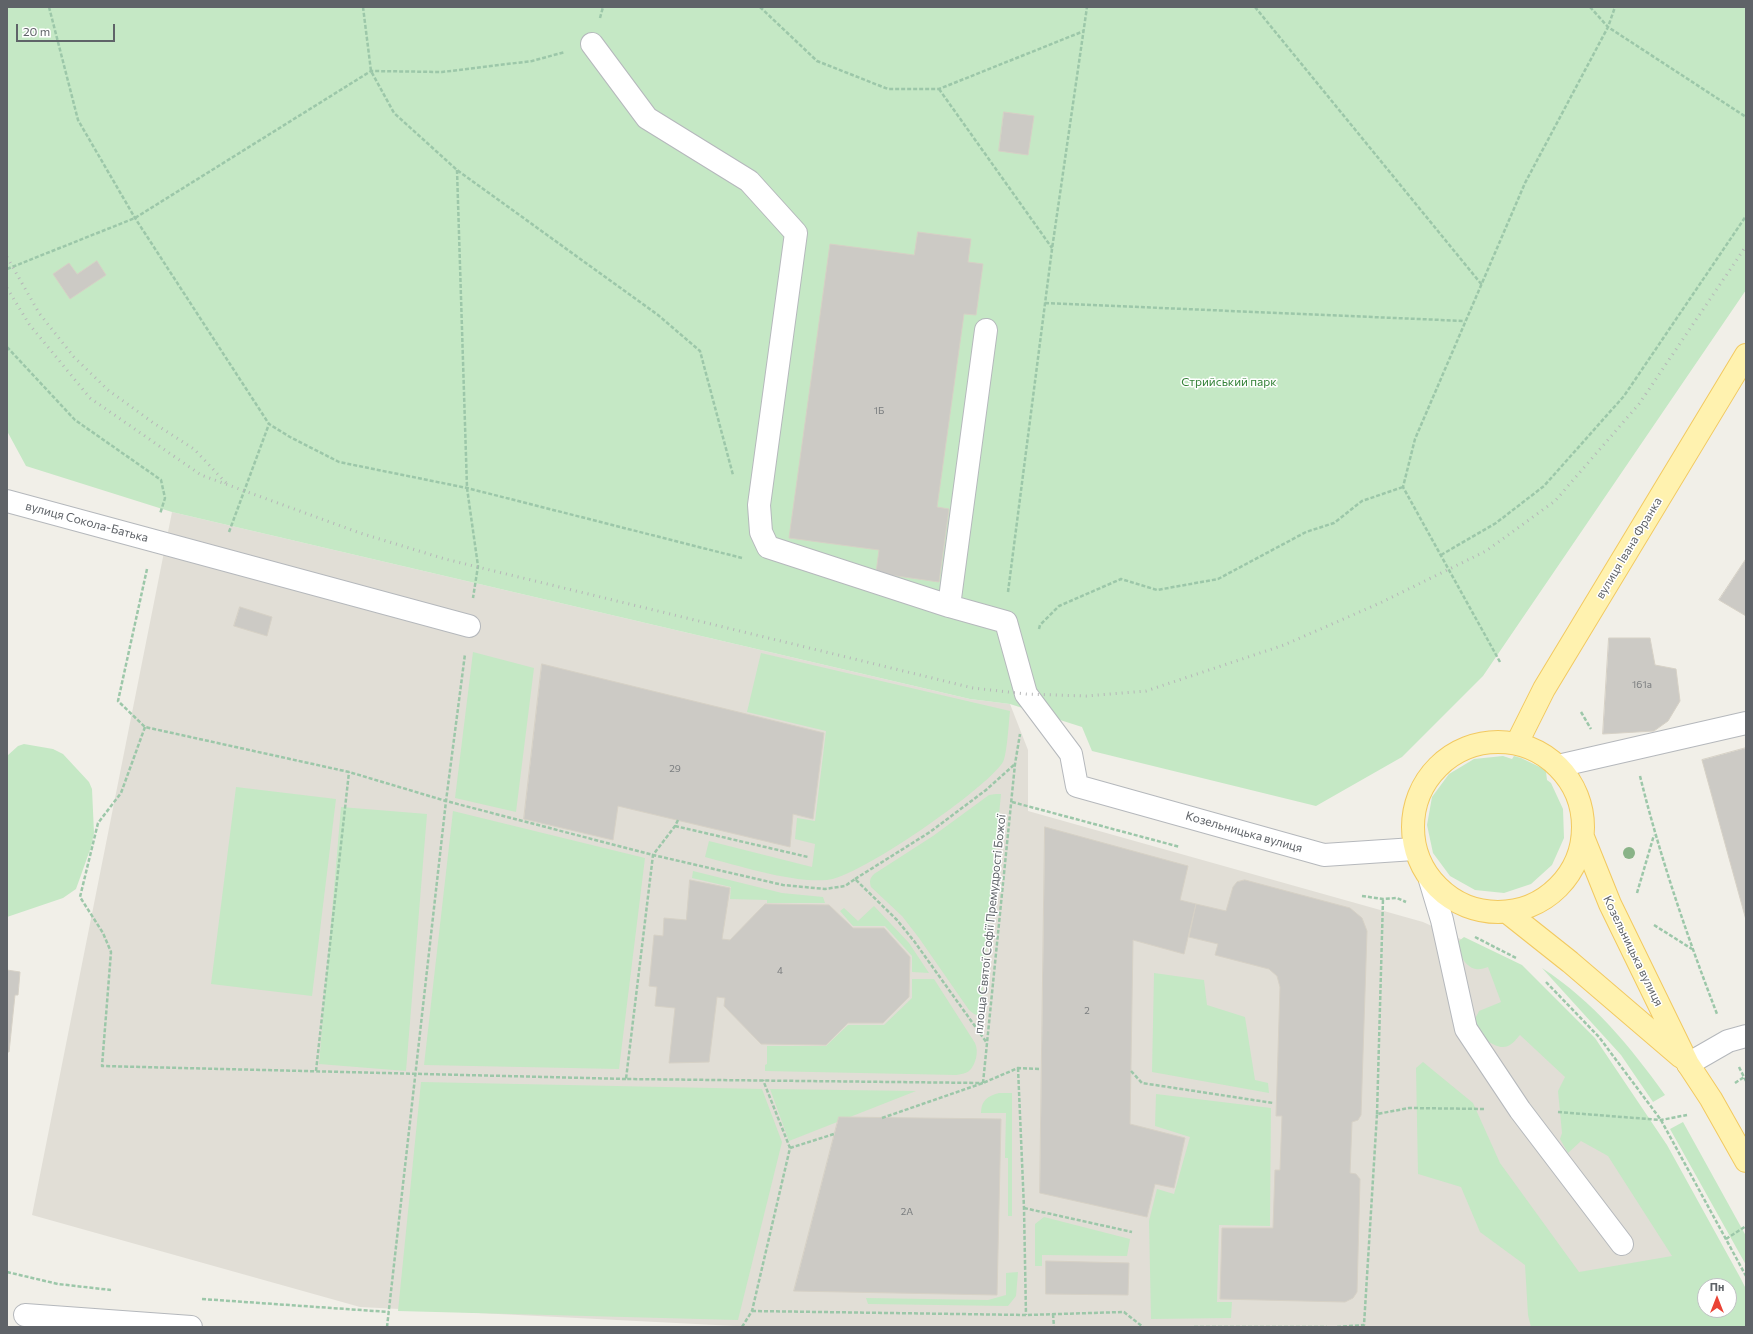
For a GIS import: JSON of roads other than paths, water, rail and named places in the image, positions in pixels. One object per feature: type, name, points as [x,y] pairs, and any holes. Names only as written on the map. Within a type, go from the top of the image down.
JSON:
[{"type":"main road","name":"вулиця Івана Франка","points":[[1517,743],[1544,689],[1746,355]]},
{"type":"main road","points":[[1482,743],[1517,743],[1539,752],[1558,766],[1574,787],[1582,812],[1583,838],[1575,865],[1558,888],[1534,905],[1506,912],[1478,910],[1451,899],[1430,880],[1414,848],[1412,813],[1425,781],[1449,756],[1482,743]]},
{"type":"main road","name":"Козельницька вулиця","points":[[1583,838],[1610,904],[1688,1064],[1711,1099],[1746,1161]]},
{"type":"main road","name":"Козельницька вулиця","points":[[1506,912],[1570,962],[1688,1064]]},
{"type":"street","points":[[592,44],[647,118],[749,182],[796,233],[758,505],[761,532],[768,547],[949,606],[986,330]]},
{"type":"street","name":"вулиця Сокола-Батька","points":[[7,501],[468,626]]},
{"type":"street","name":"Козельницька вулиця","points":[[949,606],[1006,616],[1026,694],[1071,754],[1077,786],[1324,855],[1414,848]]},
{"type":"street","points":[[1558,766],[1616,754],[1746,723]]},
{"type":"street","points":[[1430,880],[1442,920],[1466,1029],[1520,1110],[1622,1244]]},
{"type":"street","points":[[1688,1064],[1737,1038]]},
{"type":"street","points":[[25,1316],[191,1327]]},
{"type":"railway","points":[[7,288],[29,324],[90,398],[201,475],[360,533],[445,559],[973,688],[1026,694],[1086,696],[1146,691],[1284,645],[1380,603],[1486,551],[1555,501],[1639,404],[1746,246]]},
{"type":"railway","points":[[7,257],[39,313],[74,357],[108,390],[155,424],[194,449],[227,484]]},
{"type":"park label","name":"Стрийський парк","points":[[1229,382]]}]
